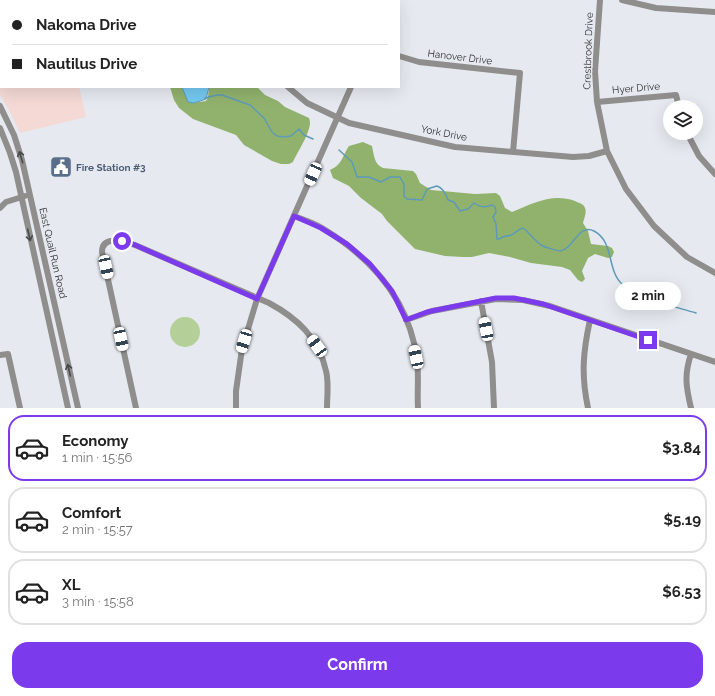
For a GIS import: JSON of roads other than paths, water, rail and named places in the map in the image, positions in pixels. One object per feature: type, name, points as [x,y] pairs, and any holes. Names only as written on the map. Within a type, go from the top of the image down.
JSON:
[{"type":"street","name":"Crestbrook Drive","points":[[600,0],[595,71],[597,102],[607,151],[626,189],[654,226],[687,257],[715,274]]},
{"type":"street","points":[[622,0],[656,8],[715,12]]},
{"type":"street","name":"Hanover Drive","points":[[400,56],[419,62],[520,73],[513,152]]},
{"type":"street","name":"York Drive","points":[[289,88],[307,102],[349,123],[455,147],[573,157],[589,156],[607,151]]},
{"type":"street","points":[[236,408],[236,391],[242,349],[257,299],[351,88]]},
{"type":"street","name":"Hyer Drive","points":[[597,102],[676,95],[677,100]]},
{"type":"street","name":"East Quail Run Road","points":[[0,106],[14,135],[22,160],[78,408]]},
{"type":"street","name":"East Quail Run Road","points":[[0,128],[10,153],[21,197],[68,408]]},
{"type":"street","points":[[691,140],[699,156],[715,174]]},
{"type":"street","points":[[0,208],[6,202],[30,195]]},
{"type":"street","points":[[294,216],[321,228],[347,244],[370,264],[392,291],[406,320],[416,357],[418,373],[418,408]]},
{"type":"street","points":[[136,408],[102,252],[103,245],[112,241],[122,241],[135,245],[269,303],[282,310],[304,327],[317,346],[327,372],[327,408]]},
{"type":"street","points":[[406,320],[432,311],[481,301],[505,298],[523,300],[543,304],[715,362]]},
{"type":"street","points":[[481,301],[492,362],[494,408]]},
{"type":"street","points":[[588,408],[583,364],[590,320]]},
{"type":"street","points":[[0,356],[8,354],[20,408]]},
{"type":"street","points":[[691,354],[686,375],[686,386],[691,408]]},
{"type":"water","points":[[182,88],[209,88],[206,99],[194,103],[188,102]]},
{"type":"waterway","points":[[205,98],[222,95],[250,105],[264,118],[272,132],[277,136],[291,136],[299,129],[304,135],[313,139]]},
{"type":"waterway","points":[[339,150],[352,162],[357,177],[369,177],[381,182],[390,177],[400,177],[404,184],[404,196],[407,199],[422,200],[427,189],[437,186],[441,188],[448,200],[454,202],[460,211],[468,209],[474,203],[482,207],[492,205],[495,207],[496,212],[493,217],[496,224],[497,239],[511,235],[523,228],[540,245],[560,251],[569,246],[584,230],[589,229],[594,231],[605,242],[614,272],[622,284],[630,290],[648,298],[696,313]]},
{"type":"place","name":"Fire Station #3","points":[[61,167]]}]
